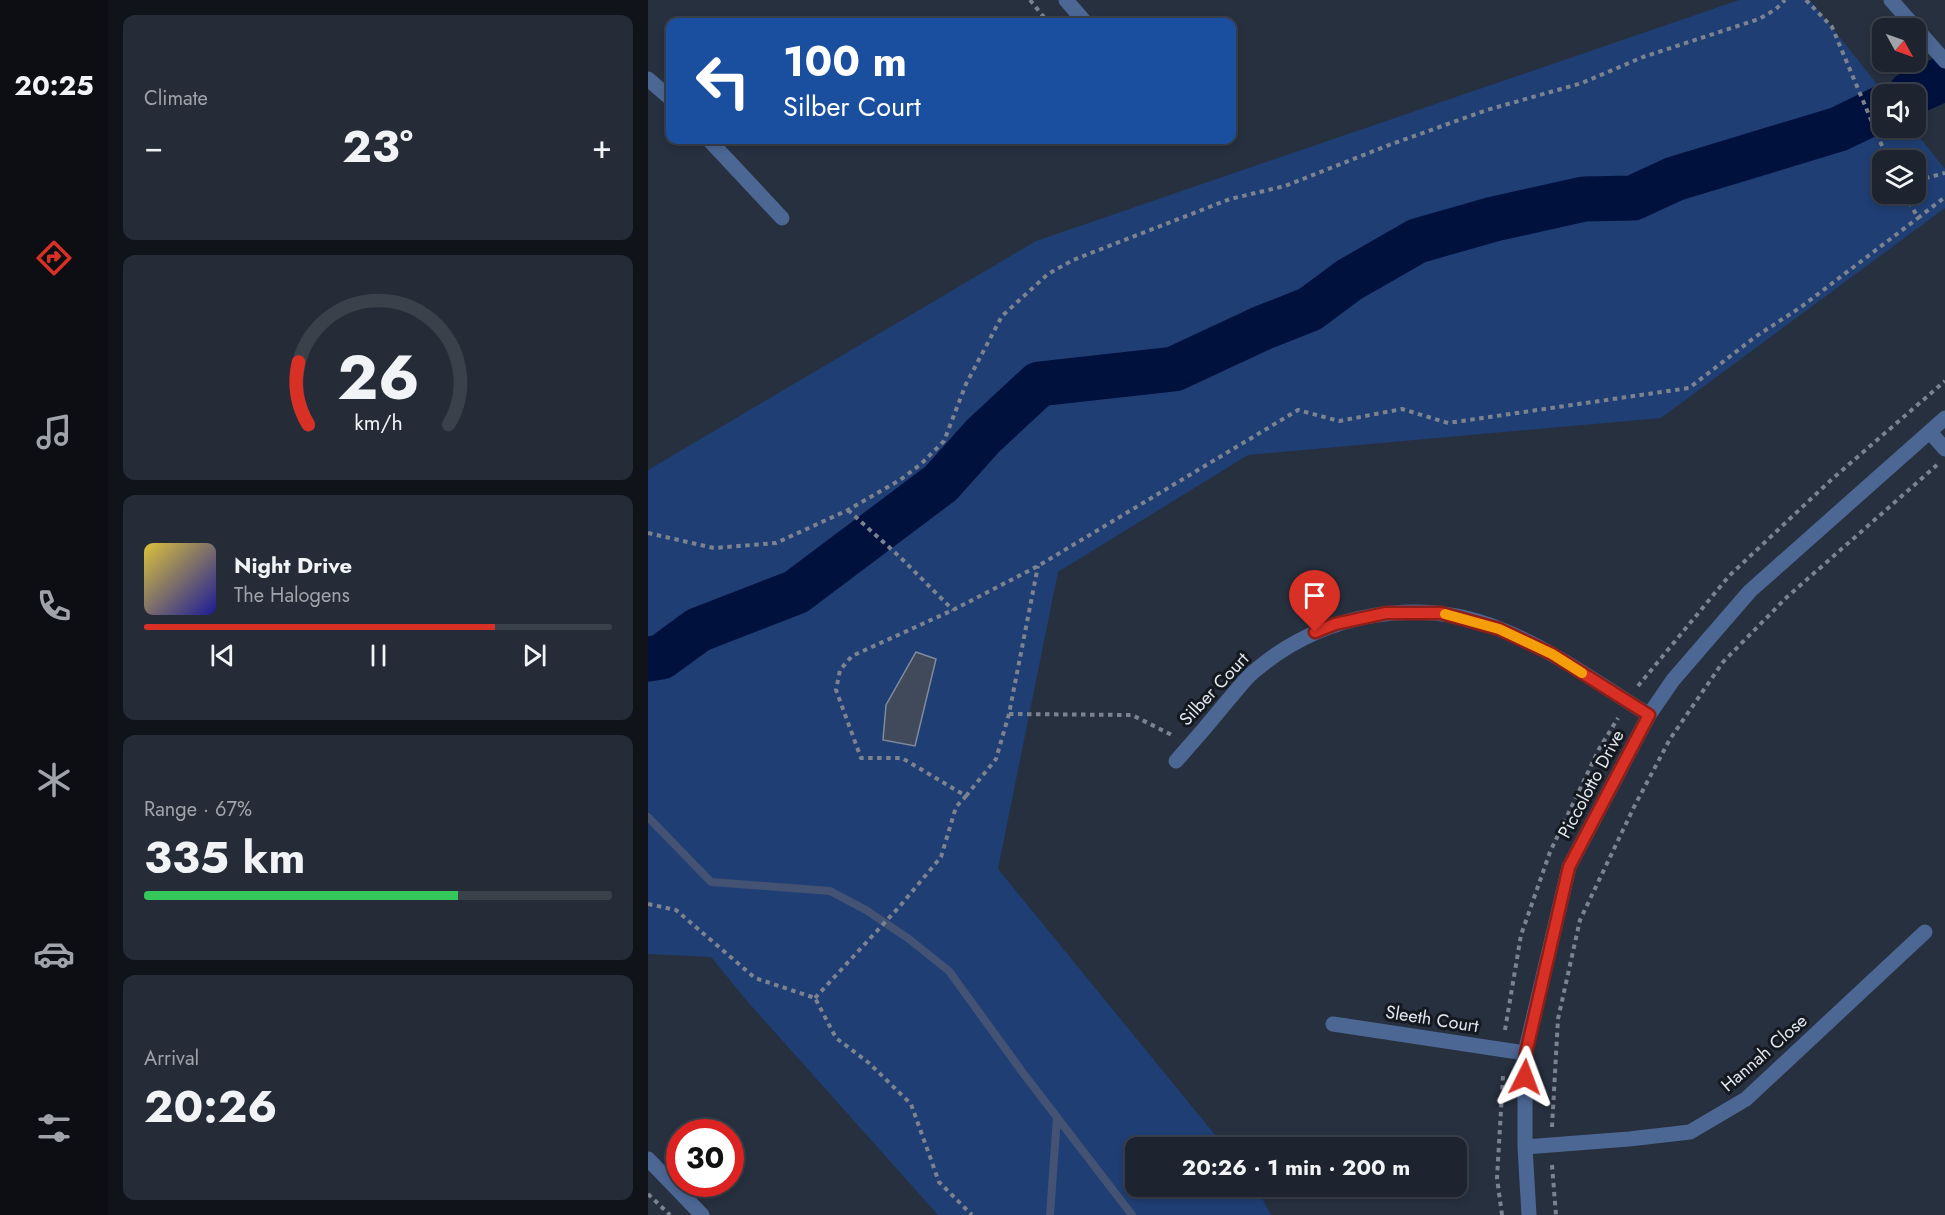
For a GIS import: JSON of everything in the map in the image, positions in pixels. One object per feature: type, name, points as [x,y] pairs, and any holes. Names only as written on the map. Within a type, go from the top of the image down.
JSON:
[{"type":"street","points":[[1066,0],[1082,18]]},
{"type":"street","points":[[1891,0],[1945,60]]},
{"type":"street","points":[[648,79],[666,95]]},
{"type":"street","points":[[713,144],[782,218]]},
{"type":"street","name":"Piccolotto Drive","points":[[1529,1215],[1525,1147],[1526,1053],[1569,867],[1649,715],[1673,680],[1750,591],[1945,418]]},
{"type":"street","points":[[1930,432],[1945,449]]},
{"type":"street","name":"Silber Court","points":[[1176,761],[1255,670],[1294,641],[1335,624],[1386,613],[1441,613],[1499,629],[1552,654],[1649,715]]},
{"type":"street","name":"Hannah Close","points":[[1525,1147],[1690,1132],[1746,1099],[1925,932]]},
{"type":"street","name":"Sleeth Court","points":[[1333,1024],[1526,1053]]},
{"type":"street","points":[[648,1159],[702,1215]]},
{"type":"path","points":[[1030,0],[1045,18]]},
{"type":"path","points":[[648,533],[714,548],[776,543],[848,510],[900,480],[921,464],[944,441],[966,384],[1002,316],[1048,274],[1073,260],[1230,199],[1285,186],[1389,144],[1476,114],[1582,83],[1643,57],[1759,19],[1776,9],[1785,0]]},
{"type":"path","points":[[1806,0],[1832,27],[1883,150]]},
{"type":"path","points":[[1926,178],[1945,173]]},
{"type":"path","points":[[966,796],[902,758],[861,758],[836,690],[840,670],[852,656],[953,610],[1038,567],[1298,410],[1340,421],[1402,410],[1448,423],[1689,388],[1755,338],[1801,307],[1945,197]]},
{"type":"path","points":[[1910,204],[1918,218]]},
{"type":"path","points":[[1556,1215],[1552,1186],[1552,1108],[1558,1019],[1580,920],[1634,807],[1670,739],[1723,662],[1787,597],[1945,458]]},
{"type":"path","points":[[848,510],[953,610]]},
{"type":"path","points":[[815,998],[900,906],[941,857],[956,807],[996,759],[1009,714],[1038,567]]},
{"type":"path","points":[[1009,714],[1132,715],[1191,744]]},
{"type":"path","points":[[648,904],[676,910],[755,978],[815,998],[837,1038],[869,1063],[911,1104],[939,1182],[972,1215]]},
{"type":"path","points":[[648,1194],[670,1215]]},
{"type":"shaded area","points":[[1739,0],[1810,0],[1877,84],[1872,84],[1872,138],[1920,138],[1945,169],[1945,208],[1661,418],[1248,455],[1058,572],[998,869],[1217,1137],[1125,1137],[1125,1197],[1261,1197],[1271,1215],[938,1215],[747,1001],[711,957],[648,954],[648,470],[1036,241]]},
{"type":"building","points":[[916,652],[936,659],[915,746],[883,740],[886,705]]},
{"type":"waterway","points":[[1926,87],[1945,78]]},
{"type":"waterway","points":[[648,659],[661,657],[698,630],[796,592],[941,483],[983,436],[1039,384],[1174,369],[1262,328],[1310,309],[1349,280],[1417,241],[1494,219],[1584,199],[1633,198],[1674,179],[1839,129],[1872,113]]},
{"type":"waterway","points":[[648,817],[711,882],[830,891],[866,910],[909,939],[949,971],[1023,1073],[1132,1215]]},
{"type":"waterway","points":[[1050,1215],[1057,1117]]},
{"type":"slow traffic","points":[[1445,614],[1499,629],[1552,654],[1582,673]]},
{"type":"route","points":[[1315,632],[1335,624],[1386,613],[1441,613],[1499,629],[1552,654],[1649,715],[1569,867],[1526,1053],[1525,1077]]}]
